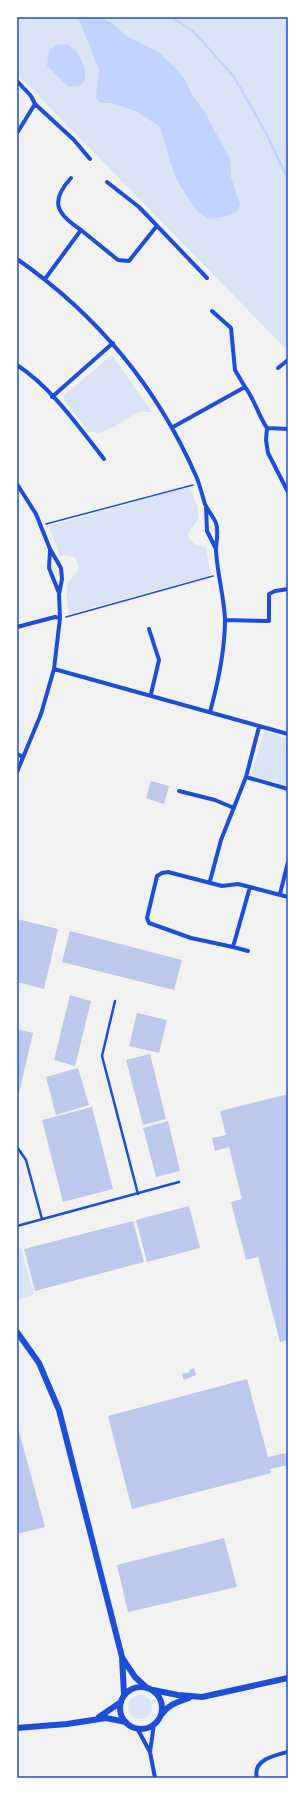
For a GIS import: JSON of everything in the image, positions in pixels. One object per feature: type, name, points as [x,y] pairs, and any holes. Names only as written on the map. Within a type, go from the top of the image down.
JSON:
[{"type":"street","points":[[17,81],[31,96],[35,104],[74,140],[90,159]]},
{"type":"street","points":[[17,133],[35,104]]},
{"type":"street","points":[[71,178],[62,187],[57,198],[59,211],[67,220],[118,260],[123,262],[129,261],[156,227]]},
{"type":"street","points":[[107,182],[139,207],[156,227],[180,248],[207,278]]},
{"type":"street","points":[[45,279],[81,230]]},
{"type":"street","points":[[17,259],[45,279],[76,305],[113,343],[142,379],[173,427],[199,483],[206,505],[216,522],[218,531],[216,550],[225,620],[218,683],[210,712]]},
{"type":"street","points":[[212,311],[231,328],[233,332],[233,360],[235,370],[254,399],[260,417],[267,428],[266,440],[268,453],[279,471],[288,492]]},
{"type":"street","points":[[52,396],[113,343]]},
{"type":"street","points":[[278,368],[288,360]]},
{"type":"street","points":[[17,365],[30,374],[52,396],[104,459]]},
{"type":"street","points":[[173,427],[245,387]]},
{"type":"street","points":[[267,428],[288,429]]},
{"type":"street","points":[[17,484],[61,568],[62,579],[60,594],[60,618],[54,669],[41,714],[17,772]]},
{"type":"street","points":[[206,505],[207,531],[216,550]]},
{"type":"street","points":[[50,549],[49,568],[60,594]]},
{"type":"street","points":[[225,620],[268,621],[269,594],[275,590],[288,589]]},
{"type":"street","points":[[17,627],[55,617],[60,618]]},
{"type":"street","points":[[149,629],[159,660],[151,694]]},
{"type":"street","points":[[54,669],[151,694],[259,727],[288,734]]},
{"type":"street","points":[[210,881],[221,840],[246,777],[259,727]]},
{"type":"street","points":[[17,754],[23,756]]},
{"type":"street","points":[[246,777],[288,789]]},
{"type":"street","points":[[179,791],[215,800],[234,808]]},
{"type":"street","points":[[280,894],[288,862]]},
{"type":"street","points":[[248,951],[175,934],[149,922],[147,918],[157,876],[168,872],[210,881],[222,886],[238,884],[288,897]]},
{"type":"street","points":[[233,947],[250,887]]},
{"type":"street","points":[[17,1332],[39,1363],[59,1410],[122,1657],[124,1694],[121,1702],[121,1714],[126,1722]]},
{"type":"street","points":[[122,1657],[135,1678],[150,1689],[161,1702],[159,1718]]},
{"type":"street","points":[[124,1694],[134,1688],[202,1697],[288,1678]]},
{"type":"street","points":[[137,1728],[149,1727],[154,1724],[170,1706],[192,1696]]},
{"type":"street","points":[[94,1719],[105,1714],[121,1702]]},
{"type":"street","points":[[17,1728],[67,1724],[94,1719],[112,1718],[126,1722],[137,1728],[150,1752],[155,1778]]},
{"type":"street","points":[[150,1752],[154,1724]]},
{"type":"street","points":[[257,1778],[257,1766],[260,1763],[288,1752]]},
{"type":"lane","points":[[115,1001],[102,1056],[138,1194]]},
{"type":"lane","points":[[17,1147],[26,1160],[42,1219]]},
{"type":"lane","points":[[17,1226],[179,1182]]},
{"type":"path","points":[[40,526],[199,483]]},
{"type":"path","points":[[60,618],[220,574]]},
{"type":"shaded area","points":[[17,17],[288,17],[288,351],[17,74]]},
{"type":"shaded area","points":[[112,355],[152,412],[139,412],[99,433],[89,432],[64,401],[64,395]]},
{"type":"shaded area","points":[[190,487],[196,504],[198,516],[188,536],[194,544],[206,547],[211,575],[69,614],[67,588],[70,580],[76,574],[79,567],[74,557],[60,555],[49,526]]},
{"type":"shaded area","points":[[264,731],[288,738],[288,786],[251,775]]},
{"type":"shaded area","points":[[21,1248],[34,1294],[17,1301],[17,1249]]},
{"type":"shaded area","points":[[140,1695],[149,1698],[152,1707],[149,1716],[140,1719],[131,1716],[128,1707],[131,1698]]},
{"type":"water","points":[[78,17],[102,17],[117,27],[126,36],[160,53],[186,81],[192,95],[204,111],[230,159],[231,177],[240,204],[238,211],[228,216],[209,219],[197,211],[174,174],[160,127],[138,112],[112,103],[101,103],[96,97],[99,70]]},
{"type":"water","points":[[58,44],[69,45],[77,52],[85,68],[85,79],[80,86],[68,87],[47,66],[49,50]]},
{"type":"building","points":[[151,781],[169,786],[164,804],[146,798]]},
{"type":"building","points":[[17,919],[58,929],[44,989],[17,982]]},
{"type":"building","points":[[70,931],[182,960],[174,990],[62,962]]},
{"type":"building","points":[[70,995],[91,1001],[75,1066],[54,1060]]},
{"type":"building","points":[[137,1013],[167,1020],[159,1053],[129,1046]]},
{"type":"building","points":[[17,1029],[33,1033],[19,1093],[17,1092]]},
{"type":"building","points":[[150,1054],[166,1119],[143,1125],[126,1060]]},
{"type":"building","points":[[78,1068],[89,1105],[56,1115],[46,1077]]},
{"type":"building","points":[[288,1094],[288,1340],[280,1342],[258,1257],[246,1260],[231,1202],[242,1199],[229,1147],[215,1151],[212,1138],[226,1135],[220,1111]]},
{"type":"building","points":[[92,1107],[113,1189],[63,1202],[42,1120]]},
{"type":"building","points":[[168,1121],[180,1171],[156,1177],[143,1128]]},
{"type":"building","points":[[189,1206],[200,1248],[147,1262],[136,1220]]},
{"type":"building","points":[[133,1221],[144,1262],[35,1291],[24,1249]]},
{"type":"building","points":[[194,1368],[196,1375],[184,1380],[182,1374],[190,1372],[189,1370]]},
{"type":"building","points":[[247,1379],[268,1457],[285,1453],[288,1465],[270,1469],[271,1473],[132,1509],[108,1416]]},
{"type":"building","points":[[17,1424],[45,1527],[17,1534]]},
{"type":"building","points":[[224,1538],[237,1587],[128,1612],[117,1565]]},
{"type":"waterway","points":[[171,17],[193,31],[234,77],[265,131],[288,179]]}]
